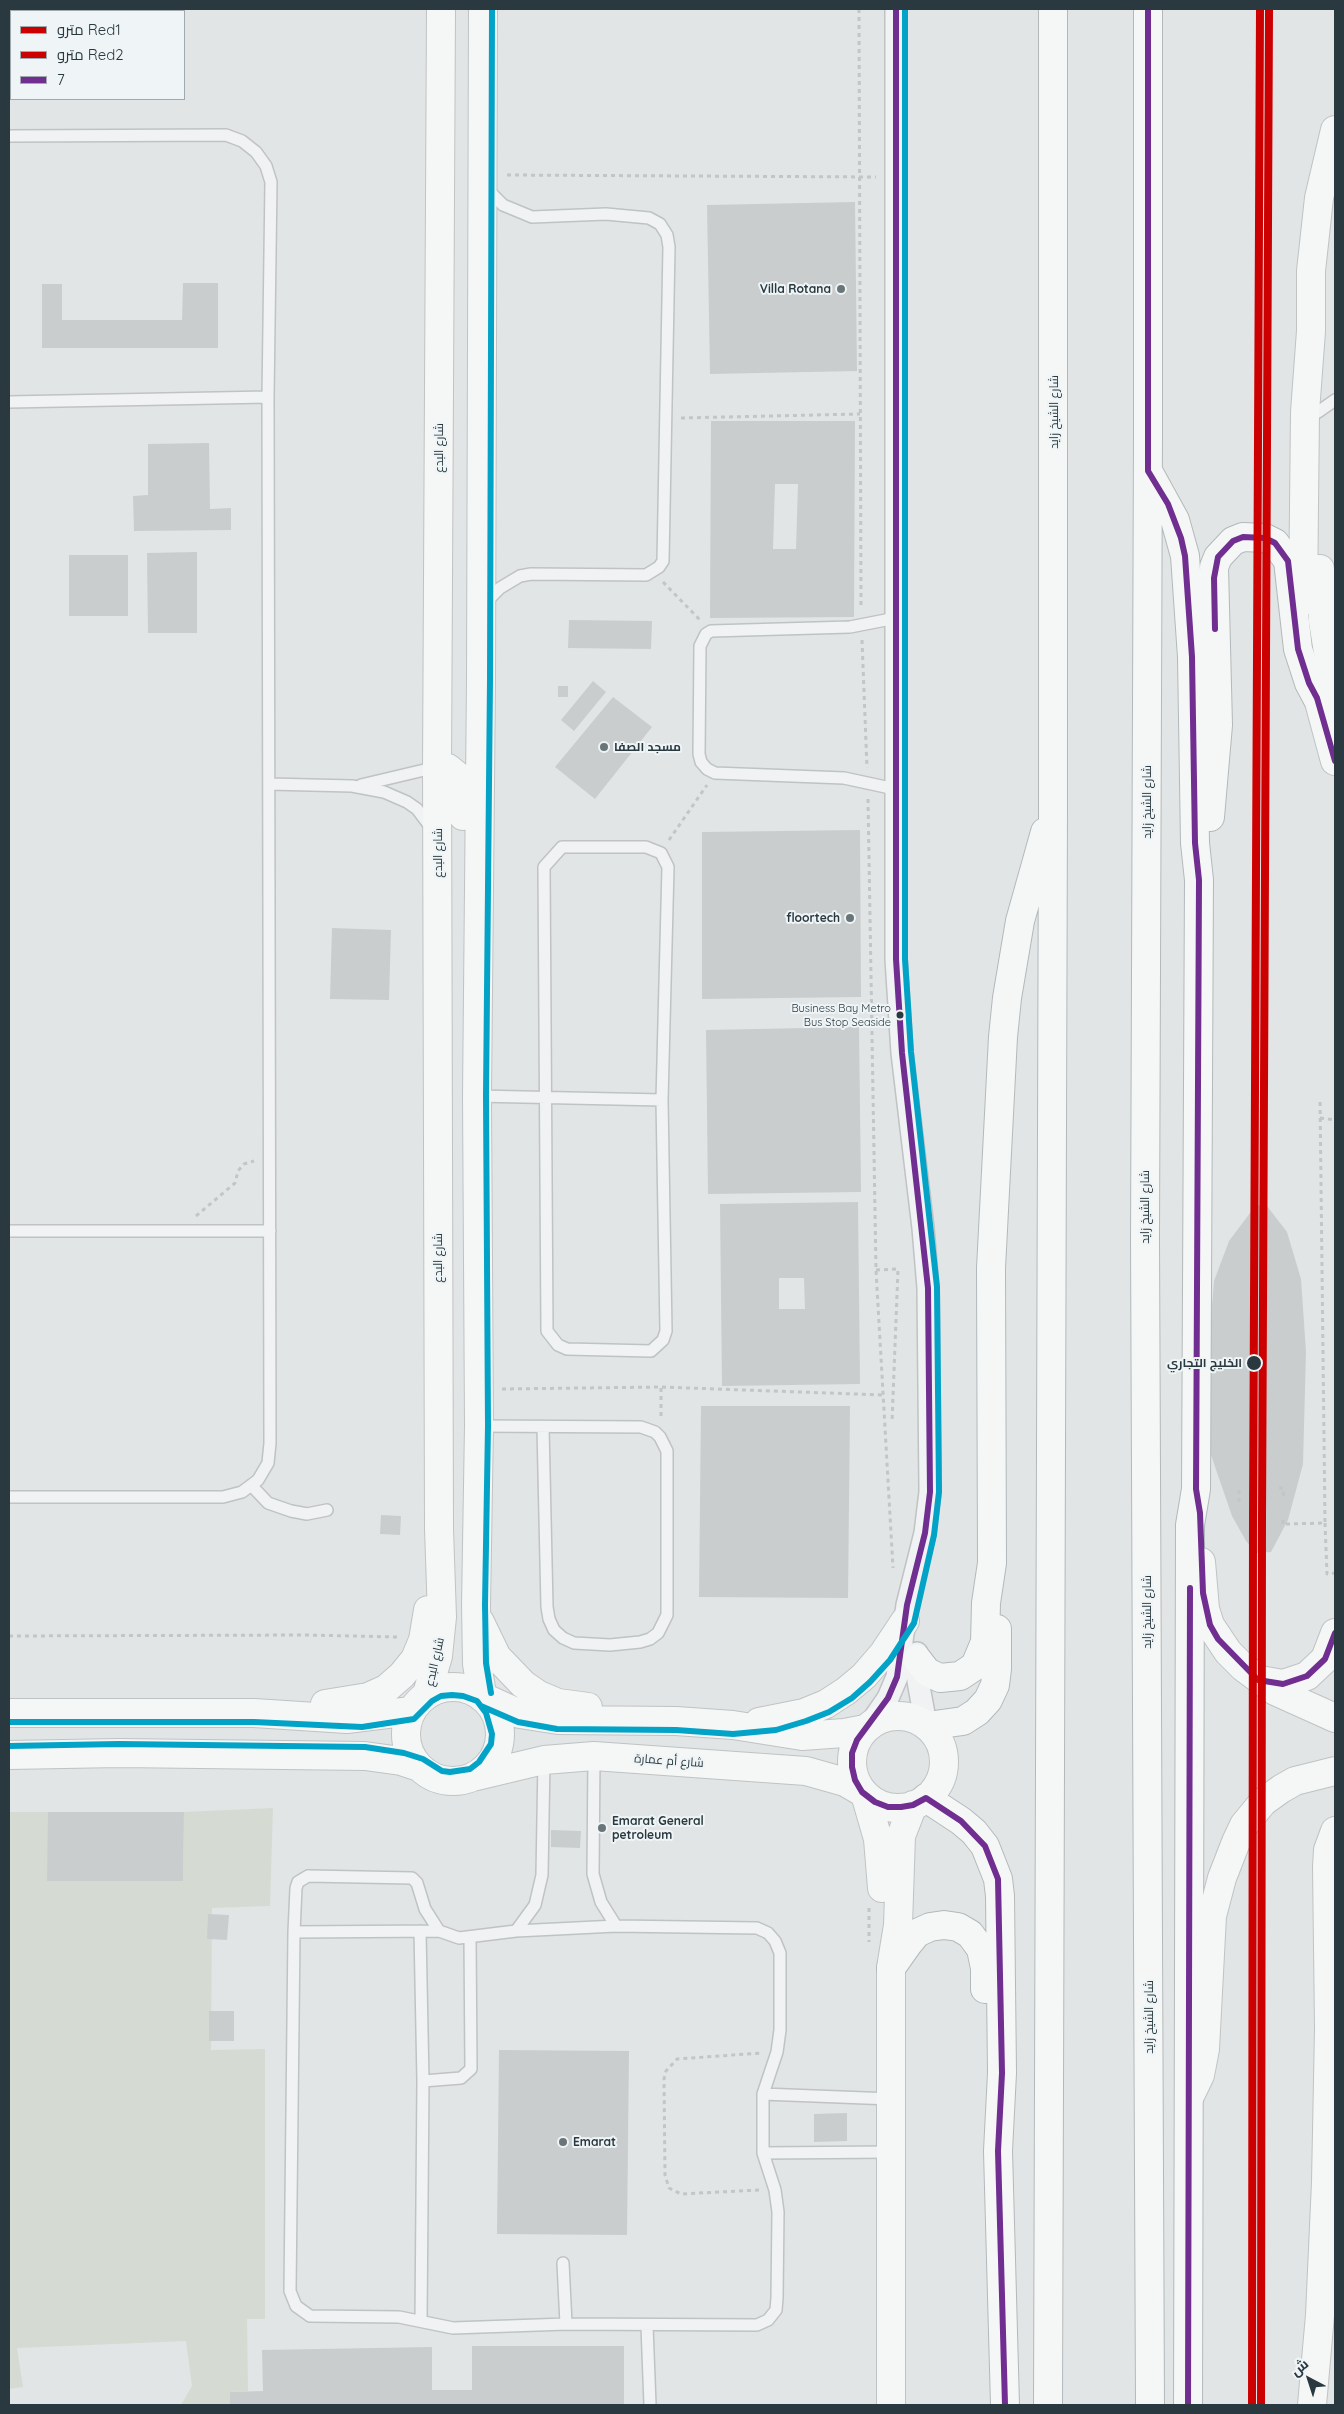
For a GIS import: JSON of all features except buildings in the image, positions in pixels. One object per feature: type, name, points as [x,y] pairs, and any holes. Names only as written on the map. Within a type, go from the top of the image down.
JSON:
[{"type":"main road","name":"شارع البدع","points":[[419,1703],[434,1676],[441,1637],[438,1529],[437,766],[441,9]]},
{"type":"main road","points":[[9,1754],[119,1753],[365,1756],[401,1761],[419,1767],[439,1779],[462,1780],[473,1777],[485,1769],[494,1759],[499,1747],[501,1734],[499,1720],[494,1708],[483,1696],[477,1664],[476,1605],[479,1426],[476,1096],[481,680],[483,9]]},
{"type":"main road","name":"شارع الشيخ زايد","points":[[1048,2405],[1053,809],[1053,9]]},
{"type":"main road","name":"شارع الشيخ زايد","points":[[1148,9],[1145,1250],[1150,2405]]},
{"type":"main road","points":[[1326,697],[1309,662],[1302,588],[1305,412],[1311,331],[1314,235],[1323,180],[1335,130]]},
{"type":"main road","points":[[1311,331],[1327,406],[1320,587],[1327,647],[1326,697],[1335,761]]},
{"type":"main road","points":[[1148,471],[1175,520],[1185,556],[1192,657],[1195,844],[1199,880],[1196,1489],[1200,1513],[1202,1593],[1210,1625],[1228,1652],[1258,1680],[1293,1701],[1335,1718]]},
{"type":"main road","points":[[1199,880],[1207,844],[1218,725],[1214,567],[1218,557],[1233,541],[1254,536],[1265,538],[1275,543],[1286,556],[1290,571],[1298,650],[1308,682],[1326,697]]},
{"type":"main road","points":[[437,766],[455,771],[462,783],[464,865],[468,880],[477,897]]},
{"type":"main road","points":[[917,1659],[927,1672],[940,1678],[960,1676],[974,1666],[985,1642],[986,1604],[992,1563],[992,1259],[1003,1037],[1007,998],[1020,921],[1040,846],[1053,809]]},
{"type":"main road","points":[[1188,2405],[1190,1513],[1196,1489]]},
{"type":"main road","points":[[254,1713],[348,1702],[368,1697],[386,1688],[402,1675],[415,1659],[424,1637],[432,1562],[438,1529]]},
{"type":"main road","points":[[926,1725],[963,1721],[977,1712],[988,1700],[994,1685],[997,1661],[998,1607],[996,1581],[992,1563]]},
{"type":"main road","points":[[476,1605],[480,1623],[497,1657],[523,1684],[539,1695],[577,1707],[633,1710],[676,1721]]},
{"type":"main road","points":[[733,1725],[789,1718],[826,1704],[864,1676],[883,1654],[905,1622]]},
{"type":"main road","points":[[1258,1680],[1283,1684],[1307,1676],[1325,1659],[1335,1633]]},
{"type":"main road","points":[[9,1712],[254,1713],[347,1719],[419,1703],[438,1688],[452,1686],[465,1687],[520,1714],[539,1718],[618,1722],[676,1721],[733,1725],[802,1736],[844,1733],[866,1728]]},
{"type":"main road","points":[[419,1703],[406,1734],[410,1751],[419,1767]]},
{"type":"main road","points":[[891,2405],[892,1968],[898,1926],[901,1836],[920,1801],[936,1788],[942,1775],[944,1762],[942,1748],[936,1736],[926,1725],[916,1720],[896,1716],[876,1721],[866,1728],[857,1740],[852,1753],[852,1767],[855,1780],[864,1793],[872,1816],[880,1854],[884,1928],[892,1968]]},
{"type":"main road","name":"شارع أم عمارة","points":[[473,1777],[544,1760],[594,1756],[806,1771],[845,1782],[864,1793]]},
{"type":"main road","points":[[1189,2098],[1200,2074],[1205,2049],[1212,1916],[1222,1878],[1236,1842],[1244,1825],[1263,1802],[1281,1789],[1295,1781],[1335,1771]]},
{"type":"main road","points":[[864,1793],[875,1802],[888,1807],[920,1801],[961,1821],[974,1832],[984,1846],[998,1879],[1000,1896],[1002,2073],[998,2151],[1005,2405]]},
{"type":"main road","points":[[1312,2405],[1320,2315],[1326,2182],[1329,2028],[1327,1867],[1328,1850],[1335,1830]]},
{"type":"main road","points":[[892,1968],[917,1934],[930,1927],[950,1926],[970,1934],[981,1949],[984,1959],[986,2037],[992,2055],[1002,2073]]},
{"type":"street","points":[[866,1728],[893,1688],[900,1666],[905,1622],[925,1533],[930,1492],[928,1288],[898,1006],[895,789],[896,9]]},
{"type":"street","points":[[915,1573],[918,1605],[917,1659],[926,1725]]},
{"type":"lane","points":[[9,136],[226,135],[242,141],[256,152],[266,166],[271,182],[268,397],[270,1161],[270,1443],[268,1463],[258,1480],[242,1492],[223,1497],[9,1497]]},
{"type":"lane","points":[[480,608],[509,581],[531,574],[646,574],[653,572],[664,560],[669,247],[667,235],[660,224],[650,218],[638,215],[532,217],[504,205],[482,179]]},
{"type":"lane","points":[[9,402],[268,397]]},
{"type":"lane","points":[[895,789],[844,778],[715,774],[701,762],[699,754],[700,646],[706,634],[711,631],[840,628],[862,626],[896,618]]},
{"type":"lane","points":[[352,786],[437,766]]},
{"type":"lane","points":[[269,784],[352,786],[384,792],[407,802],[426,819],[438,840]]},
{"type":"lane","points":[[562,847],[646,847],[661,852],[668,866],[662,1100],[666,1331],[663,1340],[651,1350],[606,1351],[567,1349],[558,1345],[547,1332],[547,1098],[544,867],[562,847]]},
{"type":"lane","points":[[476,1096],[662,1100]]},
{"type":"lane","points":[[9,1231],[270,1231]]},
{"type":"lane","points":[[479,1426],[641,1428],[648,1429],[660,1437],[667,1451],[667,1615],[658,1633],[640,1642],[610,1645],[574,1643],[563,1638],[554,1630],[549,1619],[547,1607],[543,1427]]},
{"type":"lane","points":[[251,1485],[268,1503],[291,1511],[307,1514],[326,1510]]},
{"type":"lane","points":[[594,1756],[593,1874],[601,1902],[616,1926]]},
{"type":"lane","points":[[516,1931],[535,1905],[542,1875],[544,1760]]},
{"type":"lane","points":[[294,1932],[439,1931],[449,1936],[470,1938],[516,1931],[616,1926],[757,1928],[768,1933],[775,1940],[780,1954],[780,2030],[776,2052],[763,2094],[763,2153],[775,2190],[778,2212],[776,2310],[768,2320],[757,2325],[647,2326],[566,2324],[453,2328],[421,2321],[376,2316],[310,2316],[302,2312],[292,2299],[294,1932],[296,1888],[298,1882],[308,1876],[412,1878],[417,1884],[425,1909],[439,1931]]},
{"type":"lane","points":[[420,1931],[423,2081],[421,2321]]},
{"type":"lane","points":[[423,2081],[461,2078],[471,2069],[470,1938]]},
{"type":"lane","points":[[763,2094],[892,2100]]},
{"type":"lane","points":[[763,2153],[892,2152]]},
{"type":"lane","points":[[563,2262],[566,2324]]},
{"type":"lane","points":[[647,2326],[650,2405]]},
{"type":"path","points":[[860,9],[862,626],[868,782],[876,1270],[894,1573]]},
{"type":"path","points":[[482,179],[860,178],[896,175]]},
{"type":"path","points":[[667,418],[860,414]]},
{"type":"path","points":[[653,572],[711,631]]},
{"type":"path","points":[[661,852],[715,774]]},
{"type":"path","points":[[1320,1098],[1325,1523],[1327,1574],[1335,1573]]},
{"type":"path","points":[[1320,1118],[1335,1120]]},
{"type":"path","points":[[194,1231],[196,1214],[234,1183],[238,1171],[244,1164],[252,1161],[270,1161]]},
{"type":"path","points":[[876,1270],[898,1269],[892,1422]]},
{"type":"path","points":[[478,1389],[661,1387],[883,1395]]},
{"type":"path","points":[[660,1437],[661,1387]]},
{"type":"path","points":[[1279,1488],[1283,1488],[1284,1500]]},
{"type":"path","points":[[1239,1490],[1239,1503]]},
{"type":"path","points":[[1283,1517],[1285,1524],[1325,1523]]},
{"type":"path","points":[[9,1636],[424,1637]]},
{"type":"path","points":[[869,1903],[869,1952]]},
{"type":"path","points":[[775,2190],[681,2194],[669,2188],[665,2175],[664,2079],[670,2064],[685,2057],[776,2052]]},
{"type":"shaded area","points":[[273,1808],[270,1906],[212,1908],[211,2050],[265,2049],[265,2319],[247,2319],[248,2391],[230,2392],[230,2405],[181,2405],[192,2386],[186,2341],[17,2348],[23,2387],[9,2389],[9,1812],[48,1812],[48,1880],[183,1881],[184,1812]]},
{"type":"metro line","name":"Red1","points":[[1252,2405],[1253,1515],[1260,9]]},
{"type":"metro line","name":"Red2","points":[[1261,2405],[1262,1515],[1269,9]]},
{"type":"transit line","points":[[491,1693],[486,1663],[485,1605],[488,1426],[486,1096],[490,680],[492,9]]},
{"type":"transit line","name":"7","points":[[896,9],[896,959],[902,1053],[928,1288],[930,1492],[925,1533],[907,1605],[897,1677],[888,1698],[857,1740],[852,1753],[852,1767],[855,1780],[862,1792],[875,1802],[888,1807],[901,1807],[913,1805],[926,1798],[961,1821],[985,1846],[998,1879],[1002,2073],[998,2151],[1005,2405]]},
{"type":"transit line","points":[[481,1706],[518,1722],[557,1729],[676,1730],[733,1734],[776,1730],[829,1712],[852,1698],[890,1660],[914,1623],[934,1535],[939,1492],[937,1287],[911,1052],[905,959],[905,9]]},
{"type":"transit line","name":"7","points":[[1148,9],[1148,471],[1168,504],[1181,538],[1185,556],[1192,657],[1195,843],[1199,880],[1196,1489],[1200,1513],[1203,1593],[1210,1625],[1218,1639],[1258,1680],[1283,1684],[1307,1676],[1325,1659],[1335,1633]]},
{"type":"transit line","name":"7","points":[[1215,629],[1214,578],[1218,557],[1233,541],[1243,537],[1265,538],[1275,543],[1288,561],[1298,649],[1309,683],[1317,698],[1335,761]]},
{"type":"transit line","name":"7","points":[[1188,2405],[1190,1588]]},
{"type":"transit line","points":[[9,1722],[254,1722],[362,1727],[414,1719],[432,1701],[441,1696],[452,1695],[463,1696],[477,1701],[486,1713],[492,1734],[491,1744],[479,1762],[470,1769],[450,1772],[442,1771],[423,1759],[404,1753],[365,1747],[119,1744],[9,1746]]},
{"type":"place","name":"Villa Rotana","points":[[841,289]]},
{"type":"place","name":"مسجد الصفا","points":[[604,747]]},
{"type":"place","name":"floortech","points":[[850,918]]},
{"type":"place","name":"Business Bay Metro Bus Stop Seaside","points":[[900,1015]]},
{"type":"place","name":"الخليج التجاري","points":[[1254,1363]]},
{"type":"place","name":"Emarat General petroleum","points":[[602,1828]]},
{"type":"place","name":"Emarat","points":[[563,2142]]}]
